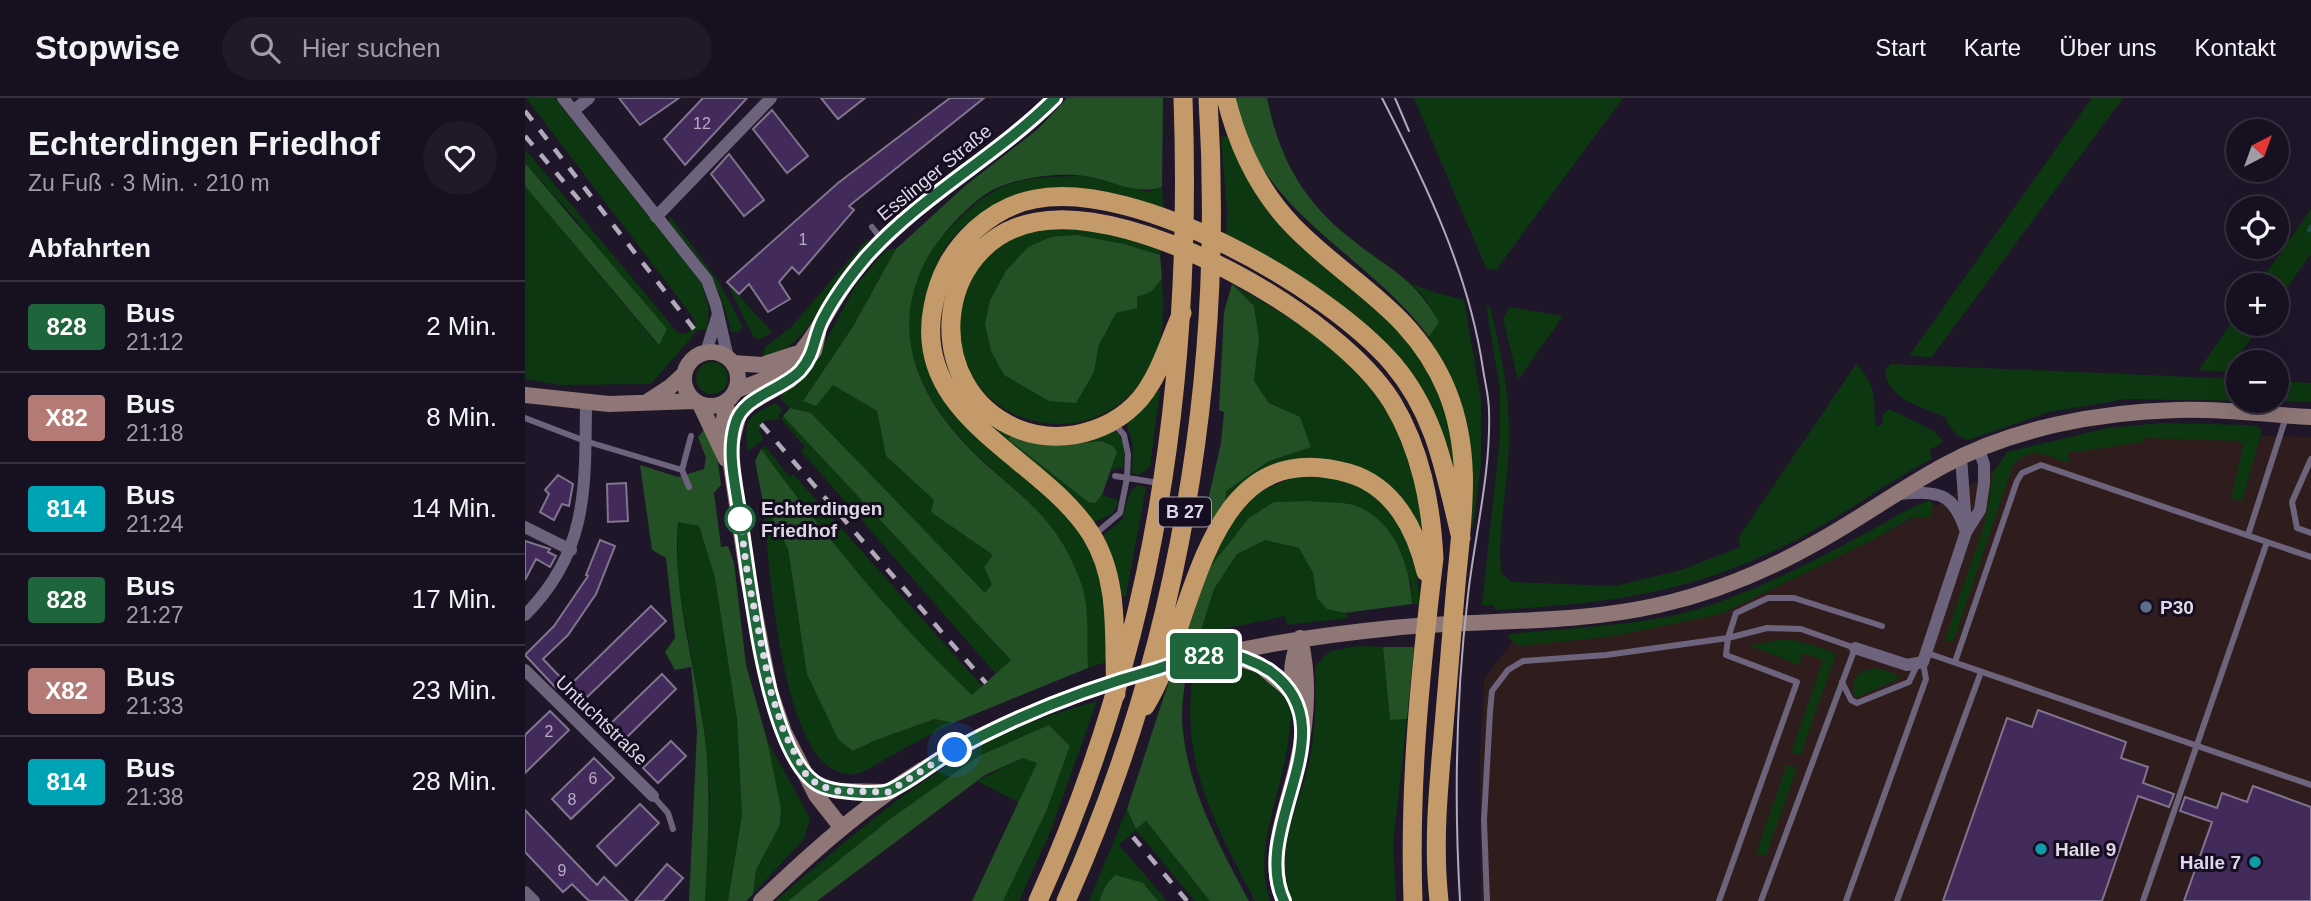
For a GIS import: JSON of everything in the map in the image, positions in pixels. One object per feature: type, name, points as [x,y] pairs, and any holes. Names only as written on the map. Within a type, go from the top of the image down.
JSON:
[{"type":"highway","name":"B 27","points":[[1038,901],[1081,799],[1116,694],[1145,582],[1164,484],[1182,313],[1185,194],[1183,98]]},
{"type":"highway","name":"B 27","points":[[1066,901],[1101,817],[1133,726],[1160,633],[1190,486],[1200,410],[1209,293],[1211,205],[1208,98]]},
{"type":"highway","points":[[1226,98],[1243,153],[1266,194],[1294,228],[1401,318],[1436,366],[1448,393],[1462,443],[1465,498],[1436,820],[1439,901]]},
{"type":"highway","points":[[1116,694],[1114,605],[1105,565],[1092,536],[1073,509],[1052,487],[989,438],[962,411],[945,386],[935,360],[930,332],[941,277],[953,255],[986,220],[1009,206],[1035,198],[1099,200],[1189,228],[1294,282],[1339,313],[1369,338],[1394,365],[1427,417],[1440,446],[1461,538]]},
{"type":"highway","points":[[1182,313],[1151,385],[1135,404],[1113,421],[1089,432],[1057,436],[1022,430],[989,412],[973,396],[955,365],[951,345],[953,304],[959,284],[970,264],[1000,236],[1035,222],[1083,220],[1108,225],[1196,255],[1280,300],[1311,321],[1352,355],[1392,403],[1407,432],[1425,481],[1434,558],[1414,736],[1411,831],[1413,901]]},
{"type":"highway","points":[[1133,726],[1159,684],[1182,612],[1212,537],[1243,496],[1274,474],[1303,468],[1331,469],[1349,473],[1371,483],[1400,509],[1409,523],[1420,546],[1429,601]]},
{"type":"main road","name":"Esslinger Straße","points":[[731,396],[779,372],[820,325],[853,272],[883,241],[1011,138],[1055,98]]},
{"type":"main road","points":[[730,450],[739,414],[750,403],[790,380],[803,367],[814,351],[820,325]]},
{"type":"main road","points":[[645,402],[670,387],[684,374],[691,359],[706,352],[713,352],[730,360],[762,365],[797,353]]},
{"type":"main road","points":[[730,360],[738,376],[724,419],[765,669],[784,732],[816,795],[842,828]]},
{"type":"main road","points":[[684,374],[685,389],[697,403],[734,476]]},
{"type":"main road","points":[[525,395],[586,402],[697,403],[714,406],[731,396]]},
{"type":"main road","points":[[761,901],[842,828],[888,792],[955,750],[1056,702],[1122,679],[1220,653],[1300,638],[1483,621],[1566,618],[1645,607],[1717,588],[1815,544],[1961,457],[2063,424],[2137,412],[2179,410],[2311,417]]},
{"type":"main road","points":[[1300,638],[1290,670],[1293,693],[1304,722]]},
{"type":"main road","points":[[1284,901],[1276,870],[1278,840],[1298,763],[1307,693],[1300,638]]},
{"type":"main road","points":[[1220,653],[1260,665],[1293,693]]},
{"type":"main road","points":[[805,773],[818,785],[835,809],[842,828]]},
{"type":"main road","points":[[818,785],[837,791],[888,792]]},
{"type":"street","points":[[563,98],[707,280],[730,360]]},
{"type":"street","points":[[573,111],[589,98]]},
{"type":"street","points":[[656,216],[771,98]]},
{"type":"street","points":[[706,352],[718,313]]},
{"type":"street","points":[[525,615],[545,595],[571,550],[580,514],[586,402]]},
{"type":"street","points":[[1855,648],[1893,661],[1922,660],[1966,532],[1980,510],[1984,464],[1979,450]]},
{"type":"street","points":[[1961,457],[1966,532]]},
{"type":"street","points":[[1898,494],[1929,491],[1945,496],[1958,510],[1966,532]]},
{"type":"street","points":[[525,527],[571,550]]},
{"type":"street","name":"Untuchtstraße","points":[[525,670],[653,796]]},
{"type":"street","points":[[525,892],[534,901]]},
{"type":"lane","points":[[872,227],[883,241]]},
{"type":"lane","points":[[2248,535],[2286,415]]},
{"type":"lane","points":[[525,418],[585,441],[682,470]]},
{"type":"lane","points":[[1092,536],[1119,513],[1127,478],[1128,454],[1124,435],[1113,421]]},
{"type":"lane","points":[[689,487],[682,470],[691,436]]},
{"type":"lane","points":[[2311,459],[2292,502],[2297,528],[2311,533]]},
{"type":"lane","points":[[1955,662],[2017,481],[2032,467],[2041,465],[2311,557]]},
{"type":"lane","points":[[1115,477],[1164,484]]},
{"type":"lane","points":[[2143,901],[2267,542]]},
{"type":"lane","points":[[1720,901],[1797,682],[1726,655],[1735,613],[1768,598],[1794,598],[1882,626]]},
{"type":"lane","points":[[1487,901],[1484,820],[1490,712],[1492,691],[1500,679],[1523,661],[1606,655],[1728,638],[1767,628],[1801,629],[1855,648],[1761,901]]},
{"type":"lane","points":[[1922,660],[1955,662],[2311,785]]},
{"type":"lane","points":[[1842,682],[1851,700],[1857,703],[1909,682],[1922,660]]},
{"type":"lane","points":[[1846,901],[1926,679],[1922,660]]},
{"type":"lane","points":[[1897,901],[1981,672]]},
{"type":"lane","points":[[653,796],[668,813],[673,829]]},
{"type":"shaded area","points":[[2128,431],[2311,437],[2311,901],[1481,901],[1480,756],[1484,679],[1515,639],[1721,614],[1875,539],[2026,450]]},
{"type":"green space","points":[[526,98],[555,98],[701,282],[709,308],[707,329],[698,330],[651,384],[560,385],[525,379],[525,186],[658,345],[577,221],[525,163],[525,149],[677,332],[687,334],[695,325],[692,316]]},
{"type":"green space","points":[[1067,98],[1163,98],[1162,187],[1134,189],[1085,176],[1063,175],[1018,181],[987,193],[956,221],[929,254],[913,294],[909,322],[919,376],[948,425],[1041,515],[1066,549],[1079,576],[1086,602],[1088,668],[953,723],[935,719],[853,751],[838,739],[807,674],[788,549],[763,502],[755,461],[761,449],[861,577],[915,638],[972,695],[1011,660],[783,416],[790,408],[811,413],[985,593],[992,584],[984,567],[993,555],[931,512],[934,500],[886,456],[877,411],[833,385],[816,406],[803,401],[852,328],[896,249],[965,186],[1038,129]]},
{"type":"green space","points":[[1233,98],[1267,98],[1278,139],[1306,193],[1333,223],[1399,274],[1419,294],[1439,322],[1429,337],[1375,280],[1290,203],[1266,173],[1246,139]]},
{"type":"green space","points":[[1414,98],[1623,98],[1496,270],[1486,268]]},
{"type":"green space","points":[[2092,98],[2123,98],[1932,357],[1909,356]]},
{"type":"green space","points":[[1229,136],[1280,223],[1393,325],[1428,369],[1444,404],[1460,483],[1417,386],[1226,236],[1227,211],[1221,137]]},
{"type":"green space","points":[[525,163],[667,329],[659,345],[525,186]]},
{"type":"green space","points":[[1084,176],[1148,192],[1162,187],[1164,210],[1105,192],[1060,188],[1027,195],[981,216],[956,234],[938,262],[927,295],[924,345],[1028,476],[1090,541],[1109,597],[1106,662],[1088,668],[1084,593],[1066,549],[1041,515],[975,453],[932,400],[914,359],[909,315],[915,284],[923,264],[941,238],[974,205],[1004,186],[1020,181]]},
{"type":"green space","points":[[2311,209],[2311,254],[2289,285],[2289,273],[2266,273],[2276,259],[2289,259],[2289,241]]},
{"type":"green space","points":[[670,216],[719,282],[743,327],[739,332],[731,332],[715,285],[700,261],[669,223]]},
{"type":"green space","points":[[1044,226],[1086,226],[1162,248],[1160,255],[1124,244],[990,300],[985,324],[991,351],[1094,372],[1099,345],[1116,312],[1137,308],[1137,297],[1151,292],[1162,279],[1161,336],[1151,367],[1126,399],[1095,418],[1061,424],[1027,419],[997,404],[974,379],[961,346],[962,306],[973,276],[981,264],[1014,238]]},
{"type":"green space","points":[[1076,235],[1124,244],[1160,255],[1162,279],[1151,292],[1137,297],[1137,308],[1116,313],[1099,345],[1094,372],[1076,403],[1049,401],[1004,375],[991,351],[985,324],[990,300],[1006,271],[1028,247],[1051,237]]},
{"type":"green space","points":[[868,238],[869,243],[835,286],[807,329],[791,345],[766,360],[763,355],[765,347],[792,326]]},
{"type":"green space","points":[[887,249],[896,249],[852,328],[803,401],[833,385],[877,411],[886,456],[934,500],[932,512],[993,555],[992,584],[985,594],[811,413],[790,408],[781,400],[781,394],[817,357],[856,285]]},
{"type":"green space","points":[[727,283],[772,332],[761,339],[754,338]]},
{"type":"green space","points":[[1411,283],[1464,300],[1481,399],[1481,464],[1473,528],[1473,485],[1457,391],[1429,337],[1439,322],[1425,298]]},
{"type":"green space","points":[[1232,284],[1313,333],[1357,371],[1377,394],[1393,420],[1415,470],[1426,535],[1420,535],[1399,498],[1310,461],[1225,504],[1225,491],[1269,461],[1311,447],[1300,418],[1269,403],[1254,381],[1259,338],[1254,306]]},
{"type":"green space","points":[[1232,284],[1254,306],[1259,338],[1254,381],[1269,403],[1300,417],[1311,447],[1269,461],[1226,491],[1225,504],[1210,524],[1204,518],[1221,443],[1224,412],[1219,410],[1224,312]]},
{"type":"green space","points":[[1486,306],[1490,307],[1498,340],[1508,406],[1508,456],[1500,556],[1501,573],[1512,582],[1615,586],[1681,570],[1740,547],[1739,537],[1856,364],[1871,385],[1875,426],[1882,425],[1883,414],[1889,409],[1932,430],[1944,442],[1929,450],[1932,459],[1800,538],[1710,577],[1675,587],[1606,600],[1495,610],[1494,605],[1482,605],[1500,437],[1500,389]]},
{"type":"green space","points":[[1510,307],[1563,316],[1518,380],[1503,319]]},
{"type":"green space","points":[[2226,331],[2226,336],[2252,336],[2243,350],[2226,350],[2226,372],[2199,370]]},
{"type":"green space","points":[[712,362],[724,366],[728,378],[724,390],[712,394],[700,390],[696,378],[700,366]]},
{"type":"green space","points":[[1891,364],[2226,378],[2226,401],[2127,399],[2049,412],[1968,440],[1957,435],[1946,422],[1947,418],[1899,395],[1892,389],[1885,370]]},
{"type":"green space","points":[[2289,382],[2311,383],[2311,402],[2289,402]]},
{"type":"green space","points":[[1156,390],[1160,391],[1150,467],[1139,475],[1132,473],[1133,446],[1126,421]]},
{"type":"green space","points":[[776,403],[782,410],[778,416],[781,419],[763,421],[759,431],[764,439],[748,451],[747,425],[759,411]]},
{"type":"green space","points":[[979,411],[1011,434],[1008,438],[1088,502],[1095,503],[1102,495],[1118,500],[1113,512],[1094,522],[1076,499],[997,436]]},
{"type":"green space","points":[[783,416],[1011,660],[996,674],[801,451],[805,447],[781,419]]},
{"type":"green space","points":[[2160,423],[2253,425],[2262,430],[2242,502],[2231,498],[2243,446],[2239,441],[2144,438],[2143,442],[2068,453],[2069,463],[2040,454],[2021,458],[2014,463],[1953,642],[1945,640],[1985,522],[1993,473],[2007,452],[2107,428]]},
{"type":"green space","points":[[706,427],[717,456],[721,485],[714,493],[721,547],[728,546],[734,563],[746,665],[767,740],[781,808],[780,825],[756,870],[753,894],[746,901],[728,901],[742,815],[737,719],[715,578],[699,526],[678,522],[678,572],[703,724],[708,790],[705,901],[689,901],[697,731],[691,667],[675,670],[665,652],[675,638],[666,558],[652,550],[640,465],[678,477],[704,469],[706,458],[698,437]]},
{"type":"green space","points":[[1113,429],[1124,446],[1123,467],[1111,470],[1117,452],[1063,445]]},
{"type":"green space","points":[[1011,434],[1063,445],[1102,441],[1113,446],[1117,452],[1102,495],[1095,503],[1088,502],[1008,439]]},
{"type":"green space","points":[[765,446],[790,477],[793,474],[982,686],[972,696],[915,638],[861,577],[761,449]]},
{"type":"green space","points":[[1302,474],[1336,475],[1367,489],[1398,515],[1415,547],[1420,604],[1412,604],[1411,582],[1358,507],[1309,501],[1274,502],[1200,580],[1208,557],[1254,493]]},
{"type":"green space","points":[[1138,485],[1146,488],[1126,596],[1122,597],[1119,580],[1102,536],[1122,520],[1130,492]]},
{"type":"green space","points":[[1930,500],[1933,505],[1931,517],[1911,518],[1875,539],[1721,614],[1615,636],[1519,646],[1509,639],[1509,634],[1639,621],[1714,604],[1790,572]]},
{"type":"green space","points":[[1309,501],[1353,505],[1372,514],[1383,524],[1392,535],[1404,561],[1412,604],[1345,613],[1327,609],[1317,598],[1313,573],[1299,548],[1265,540],[1237,554],[1214,589],[1200,634],[1182,634],[1200,580],[1249,518],[1274,502]]},
{"type":"green space","points":[[763,502],[788,549],[798,618],[854,751],[876,740],[936,719],[953,723],[859,773],[832,769],[811,746],[795,708],[783,663]]},
{"type":"green space","points":[[678,522],[699,526],[715,578],[737,719],[742,815],[728,901],[705,901],[710,796],[704,726],[678,583]]},
{"type":"green space","points":[[1265,540],[1299,548],[1312,570],[1323,605],[1345,613],[1349,618],[1287,625],[1285,616],[1200,634],[1214,589],[1237,554]]},
{"type":"green space","points":[[1787,639],[1836,654],[1801,755],[1791,753],[1823,660],[1803,653],[1799,665],[1749,645]]},
{"type":"green space","points":[[1358,646],[1383,647],[1390,720],[1407,719],[1393,843],[1396,901],[1292,901],[1286,883],[1285,846],[1311,753],[1315,666],[1330,651]]},
{"type":"green space","points":[[1383,647],[1414,647],[1407,719],[1390,720]]},
{"type":"green space","points":[[1220,664],[1243,667],[1260,674],[1280,691],[1291,711],[1286,754],[1264,859],[1270,901],[1255,901],[1214,819],[1196,765],[1190,707],[1193,674]]},
{"type":"green space","points":[[1877,668],[1896,674],[1899,679],[1855,698],[1853,686],[1856,677],[1864,671]]},
{"type":"green space","points":[[1186,673],[1182,725],[1192,777],[1217,840],[1249,901],[1210,901],[1146,821],[1136,829],[1127,809],[1171,675]]},
{"type":"green space","points":[[1097,701],[1051,830],[1019,901],[1003,901],[1046,812],[1070,746],[1049,725],[889,820],[788,901],[775,901],[883,811],[969,752],[1012,730]]},
{"type":"green space","points":[[1049,725],[1070,746],[1046,812],[1003,901],[972,901],[1037,763],[1023,758],[985,775],[817,901],[788,901],[889,820],[979,756]]},
{"type":"green space","points":[[767,740],[810,818],[804,839],[753,894],[756,870],[780,825],[781,808]]},
{"type":"green space","points":[[1023,758],[1038,762],[1020,803],[977,781]]},
{"type":"green space","points":[[1787,764],[1797,768],[1766,856],[1756,853]]},
{"type":"green space","points":[[1127,809],[1136,829],[1146,821],[1210,901],[1195,901],[1136,830],[1119,845],[1167,901],[1158,901],[1143,883],[1106,885],[1099,901],[1089,901]]},
{"type":"green space","points":[[1115,875],[1143,883],[1158,901],[1099,901],[1106,885]]},
{"type":"building","points":[[619,98],[679,98],[640,125]]},
{"type":"building","points":[[703,98],[747,98],[685,165],[664,139]]},
{"type":"building","points":[[821,98],[865,98],[838,119]]},
{"type":"building","points":[[950,98],[984,98],[849,206],[854,210],[799,274],[792,267],[779,282],[790,299],[768,312],[749,284],[739,294],[727,282],[838,183]]},
{"type":"building","points":[[772,110],[808,156],[787,173],[753,129]]},
{"type":"building","points":[[729,154],[764,200],[744,216],[711,174]]},
{"type":"building","points":[[558,475],[573,484],[569,506],[562,504],[554,520],[540,512],[549,494],[545,490]]},
{"type":"building","points":[[626,483],[628,521],[608,522],[607,484]]},
{"type":"building","points":[[600,540],[615,546],[596,594],[568,635],[543,659],[564,681],[556,688],[525,655],[554,626],[588,576],[586,575]]},
{"type":"building","points":[[525,541],[550,549],[548,552],[556,556],[550,567],[536,559],[525,580]]},
{"type":"building","points":[[651,606],[666,621],[583,701],[569,686]]},
{"type":"building","points":[[662,674],[676,689],[621,743],[606,728]]},
{"type":"building","name":"Halle 9","points":[[2038,710],[2126,742],[2121,758],[2148,767],[2143,783],[2174,794],[2169,807],[2138,796],[2102,901],[1943,901],[2007,718],[2032,727]]},
{"type":"building","points":[[550,711],[569,730],[525,773],[525,735]]},
{"type":"building","points":[[671,741],[686,756],[658,783],[643,768]]},
{"type":"building","points":[[594,758],[614,778],[571,819],[552,799]]},
{"type":"building","name":"Halle 7","points":[[2253,786],[2311,807],[2311,901],[2184,901],[2212,822],[2180,811],[2185,797],[2217,808],[2222,793],[2247,802]]},
{"type":"building","points":[[640,804],[659,823],[616,866],[597,846]]},
{"type":"building","points":[[525,810],[597,885],[604,877],[628,901],[589,901],[572,884],[563,892],[525,852]]},
{"type":"building","points":[[667,864],[683,878],[663,901],[635,901]]},
{"type":"tram line","points":[[1382,98],[1430,196],[1456,264],[1476,333],[1488,400],[1488,457],[1468,595],[1459,709],[1457,824],[1460,901]]},
{"type":"tram line","points":[[1395,98],[1409,131]]},
{"type":"railway","points":[[525,111],[694,329]]},
{"type":"railway","points":[[525,136],[586,208]]},
{"type":"railway","points":[[761,424],[986,683]]},
{"type":"railway","points":[[1133,837],[1187,901]]},
{"type":"bus line","name":"828","points":[[1055,98],[1011,138],[876,247],[842,288],[820,325],[814,351],[803,367],[774,391],[744,407],[735,422],[730,450],[748,578],[771,692],[794,753],[805,773],[818,785],[837,791],[888,792],[978,738],[1039,709],[1098,687],[1220,653],[1260,665],[1293,693],[1304,722],[1298,763],[1278,840],[1276,870],[1284,901]]},
{"type":"place","name":"Echterdingen Friedhof","points":[[740,519]]},
{"type":"place","name":"P30","points":[[2146,607]]},
{"type":"place","name":"Halle 9","points":[[2041,849]]},
{"type":"place","name":"Halle 7","points":[[2255,862]]},
{"type":"route","points":[[740,519],[765,669],[784,732],[805,773],[818,785],[837,791],[888,792],[955,750]]}]
